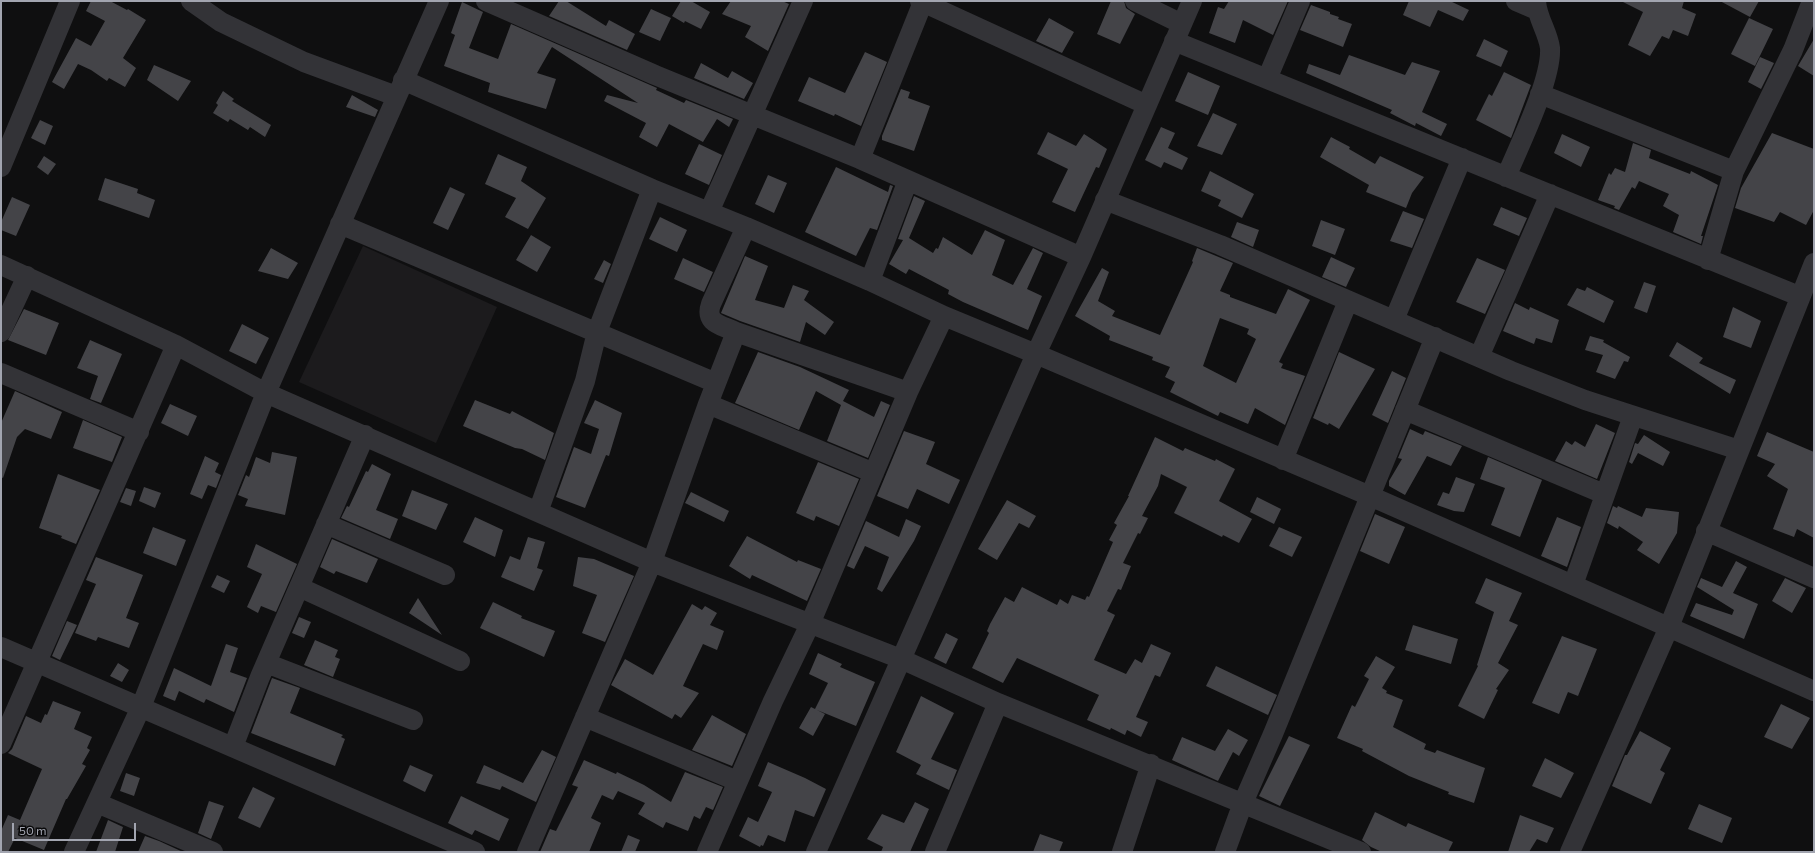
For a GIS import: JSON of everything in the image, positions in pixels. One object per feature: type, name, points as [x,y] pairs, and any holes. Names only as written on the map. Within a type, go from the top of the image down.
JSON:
[{"type":"street","points":[[1,167],[70,1]]},
{"type":"street","points":[[191,1],[221,22],[304,62],[400,88],[746,227],[870,281],[944,316],[1370,496],[1814,690]]},
{"type":"street","points":[[486,1],[655,75],[860,159],[1081,257]]},
{"type":"street","points":[[709,212],[803,1]]},
{"type":"street","points":[[1135,1],[1178,32],[1267,79],[1799,296]]},
{"type":"street","points":[[816,852],[1036,354],[1081,257],[1192,1]]},
{"type":"street","points":[[1267,79],[1300,1]]},
{"type":"street","points":[[1506,176],[1540,94],[1550,60],[1550,46],[1536,5],[1516,1]]},
{"type":"street","points":[[1708,260],[1734,172],[1793,50],[1812,1]]},
{"type":"street","points":[[74,852],[141,707],[266,393],[400,88],[436,2]]},
{"type":"street","points":[[860,159],[922,2],[1147,105]]},
{"type":"street","points":[[1540,94],[1734,172]]},
{"type":"street","points":[[1394,320],[1462,158]]},
{"type":"street","points":[[870,281],[908,180]]},
{"type":"street","points":[[538,512],[585,381],[597,332],[652,189]]},
{"type":"street","points":[[1479,357],[1550,194]]},
{"type":"street","points":[[1105,200],[1220,245],[1479,357],[1585,400],[1739,450]]},
{"type":"street","points":[[340,224],[716,383]]},
{"type":"street","points":[[746,227],[708,313],[714,322],[736,332],[908,392]]},
{"type":"street","points":[[1570,852],[1669,627],[1799,296],[1814,263]]},
{"type":"street","points":[[1,265],[176,345],[266,393],[365,435],[652,562],[901,659],[998,703],[1151,764],[1361,852]]},
{"type":"street","points":[[1,332],[26,276]]},
{"type":"street","points":[[1283,460],[1348,300]]},
{"type":"street","points":[[706,852],[737,781],[810,624],[908,392],[944,316]]},
{"type":"street","points":[[527,852],[652,562],[708,404],[736,332]]},
{"type":"street","points":[[1225,852],[1243,803],[1273,734],[1435,337]]},
{"type":"street","points":[[1,744],[176,345]]},
{"type":"street","points":[[1,373],[139,432]]},
{"type":"street","points":[[708,404],[874,473]]},
{"type":"street","points":[[1405,410],[1604,494]]},
{"type":"street","points":[[1573,585],[1604,494],[1633,416]]},
{"type":"street","points":[[233,746],[266,663],[365,435]]},
{"type":"street","points":[[326,524],[445,575]]},
{"type":"street","points":[[1706,531],[1814,578]]},
{"type":"street","points":[[299,587],[460,660]]},
{"type":"street","points":[[1,647],[233,746],[439,845],[475,852]]},
{"type":"street","points":[[266,663],[413,720]]},
{"type":"street","points":[[935,852],[998,703]]},
{"type":"street","points":[[585,717],[737,781]]},
{"type":"street","points":[[1122,852],[1151,764]]},
{"type":"street","points":[[96,803],[180,846],[213,852]]},
{"type":"shaded area","points":[[363,246],[497,307],[436,443],[299,382]]},
{"type":"building","points":[[91,1],[110,1],[127,10],[128,9],[146,20],[123,58],[136,68],[125,87],[109,78],[107,81],[91,70],[78,64],[64,89],[52,82],[76,38],[91,46],[105,21],[86,11]]},
{"type":"building","points":[[559,1],[566,1],[606,26],[609,20],[635,34],[627,50],[549,16]]},
{"type":"building","points":[[681,1],[691,1],[710,12],[701,29],[685,21],[684,23],[672,16]]},
{"type":"building","points":[[731,1],[782,1],[789,4],[768,51],[745,37],[751,26],[722,14]]},
{"type":"building","points":[[1111,1],[1124,1],[1126,8],[1135,14],[1120,44],[1097,34]]},
{"type":"building","points":[[1229,1],[1288,1],[1273,35],[1243,20],[1235,43],[1209,33],[1218,7],[1224,9]]},
{"type":"building","points":[[1409,1],[1450,1],[1469,10],[1463,21],[1438,10],[1430,27],[1403,15]]},
{"type":"building","points":[[1621,1],[1684,1],[1682,8],[1696,14],[1688,36],[1673,30],[1669,39],[1662,36],[1650,56],[1628,45],[1643,12]]},
{"type":"building","points":[[1720,1],[1759,1],[1750,17]]},
{"type":"building","points":[[462,2],[483,12],[469,48],[498,59],[511,24],[657,88],[656,90],[684,103],[686,100],[733,119],[729,127],[717,119],[703,142],[669,124],[657,147],[639,137],[646,123],[604,101],[607,95],[638,103],[552,47],[537,73],[556,79],[546,109],[488,92],[490,83],[444,66],[455,35],[451,33]]},
{"type":"building","points":[[1311,5],[1330,12],[1330,14],[1339,17],[1338,19],[1352,24],[1343,47],[1300,30]]},
{"type":"building","points":[[651,9],[671,18],[660,41],[639,32]]},
{"type":"building","points":[[1049,18],[1074,32],[1062,53],[1036,41]]},
{"type":"building","points":[[1749,18],[1773,29],[1755,66],[1731,54]]},
{"type":"building","points":[[1484,39],[1508,51],[1501,67],[1476,56]]},
{"type":"building","points":[[1814,39],[1814,76],[1798,66]]},
{"type":"building","points":[[865,52],[887,62],[861,126],[835,114],[834,116],[798,101],[809,77],[845,93]]},
{"type":"building","points":[[1349,55],[1405,75],[1412,62],[1440,71],[1422,112],[1447,124],[1441,136],[1416,123],[1415,126],[1390,113],[1392,110],[1306,73],[1309,64],[1340,75]]},
{"type":"building","points":[[1760,57],[1774,63],[1761,89],[1748,82]]},
{"type":"building","points":[[701,63],[728,78],[732,71],[753,83],[744,99],[694,78]]},
{"type":"building","points":[[154,65],[191,81],[178,101],[147,80]]},
{"type":"building","points":[[1188,72],[1220,86],[1208,115],[1175,101]]},
{"type":"building","points":[[1504,72],[1531,85],[1511,138],[1476,120],[1489,94],[1492,96]]},
{"type":"building","points":[[901,89],[910,92],[908,98],[930,106],[914,151],[882,140],[882,136]]},
{"type":"building","points":[[223,91],[234,99],[232,101],[271,125],[265,137],[250,127],[248,130],[230,119],[228,122],[213,113],[218,105],[216,103]]},
{"type":"building","points":[[352,95],[378,110],[375,117],[346,107]]},
{"type":"building","points":[[1213,113],[1237,124],[1222,155],[1197,146]]},
{"type":"building","points":[[40,120],[53,126],[45,145],[31,138]]},
{"type":"building","points":[[1161,127],[1175,133],[1168,148],[1188,158],[1182,170],[1164,162],[1161,168],[1145,160]]},
{"type":"building","points":[[1048,132],[1076,146],[1084,134],[1107,149],[1099,168],[1096,167],[1075,212],[1052,202],[1068,169],[1037,154]]},
{"type":"building","points":[[1772,133],[1814,149],[1814,210],[1806,225],[1780,212],[1774,222],[1735,208],[1741,188]]},
{"type":"building","points":[[1562,134],[1590,147],[1581,167],[1554,153]]},
{"type":"building","points":[[1331,137],[1350,147],[1349,149],[1375,164],[1380,156],[1424,177],[1412,193],[1406,208],[1366,192],[1369,185],[1320,157]]},
{"type":"building","points":[[1633,143],[1651,150],[1649,158],[1690,174],[1691,171],[1718,185],[1701,236],[1703,236],[1701,244],[1673,232],[1679,215],[1663,206],[1669,194],[1639,181],[1635,189],[1632,187],[1619,210],[1614,208],[1615,206],[1598,200],[1609,173],[1611,175],[1615,168],[1625,172]]},
{"type":"building","points":[[699,144],[722,155],[709,185],[685,174]]},
{"type":"building","points":[[498,154],[527,167],[521,181],[546,198],[528,229],[505,217],[516,198],[485,184]]},
{"type":"building","points":[[44,156],[56,164],[48,175],[37,167]]},
{"type":"building","points":[[836,167],[888,192],[890,185],[893,186],[877,230],[870,228],[856,256],[805,232]]},
{"type":"building","points":[[1210,171],[1254,194],[1242,218],[1218,206],[1221,200],[1201,191]]},
{"type":"building","points":[[768,175],[787,183],[774,213],[755,204]]},
{"type":"building","points":[[105,178],[138,189],[137,193],[155,200],[149,218],[98,200]]},
{"type":"building","points":[[450,187],[465,194],[448,230],[433,223]]},
{"type":"building","points":[[914,196],[925,201],[909,238],[933,253],[936,248],[938,249],[943,237],[972,255],[985,230],[1005,240],[992,275],[1013,285],[1033,248],[1043,253],[1027,289],[1042,296],[1028,330],[963,302],[948,294],[949,290],[909,269],[906,274],[889,264],[903,240],[898,239]]},
{"type":"building","points":[[12,197],[30,205],[16,236],[1,230],[1,222]]},
{"type":"building","points":[[1501,207],[1527,218],[1519,236],[1493,225]]},
{"type":"building","points":[[1403,211],[1424,219],[1412,248],[1390,241]]},
{"type":"building","points":[[660,217],[687,230],[677,252],[649,239]]},
{"type":"building","points":[[1321,220],[1345,229],[1335,255],[1312,246]]},
{"type":"building","points":[[1237,222],[1259,230],[1253,247],[1231,237]]},
{"type":"building","points":[[531,235],[551,247],[537,272],[516,260]]},
{"type":"building","points":[[271,248],[298,263],[288,279],[258,271]]},
{"type":"building","points":[[1197,248],[1233,263],[1220,291],[1230,295],[1230,297],[1276,314],[1288,289],[1310,300],[1279,362],[1283,364],[1281,368],[1305,376],[1285,425],[1255,408],[1248,424],[1220,412],[1218,416],[1170,392],[1175,382],[1165,377],[1170,367],[1152,360],[1153,357],[1109,340],[1110,336],[1075,316],[1102,268],[1109,272],[1098,301],[1115,311],[1112,316],[1160,335],[1193,262],[1192,261]],"holes":[[[1220,318],[1249,329],[1247,334],[1256,339],[1236,383],[1203,366]]]},
{"type":"building","points":[[745,256],[768,266],[755,300],[784,308],[793,285],[809,291],[804,300],[834,322],[825,335],[806,322],[800,342],[721,313]]},
{"type":"building","points":[[1331,257],[1355,268],[1346,287],[1322,277]]},
{"type":"building","points":[[683,258],[713,272],[704,292],[674,279]]},
{"type":"building","points":[[1477,258],[1505,270],[1485,314],[1456,302]]},
{"type":"building","points":[[604,260],[611,264],[603,283],[594,279]]},
{"type":"building","points":[[1644,282],[1656,286],[1647,313],[1634,308]]},
{"type":"building","points":[[1587,287],[1614,301],[1604,323],[1567,305],[1577,288],[1585,291]]},
{"type":"building","points":[[1515,303],[1529,310],[1530,307],[1559,320],[1552,343],[1536,338],[1534,344],[1503,331]]},
{"type":"building","points":[[1733,307],[1761,321],[1751,348],[1723,337]]},
{"type":"building","points":[[24,309],[59,323],[46,355],[8,340]]},
{"type":"building","points":[[242,324],[269,338],[256,364],[229,351]]},
{"type":"building","points":[[1590,336],[1604,340],[1603,342],[1630,357],[1628,362],[1624,361],[1615,379],[1596,372],[1603,355],[1585,350]]},
{"type":"building","points":[[90,340],[122,354],[101,403],[90,399],[98,376],[77,368]]},
{"type":"building","points":[[1677,342],[1703,358],[1699,363],[1736,380],[1730,394],[1669,356]]},
{"type":"building","points":[[758,352],[800,367],[849,390],[843,401],[874,417],[881,401],[890,405],[868,458],[827,441],[841,405],[816,391],[799,430],[735,403]]},
{"type":"building","points":[[1339,352],[1375,369],[1339,429],[1329,423],[1328,425],[1313,418]]},
{"type":"building","points":[[1392,371],[1406,378],[1388,423],[1372,415]]},
{"type":"building","points":[[15,391],[62,412],[51,439],[25,429],[17,437],[3,478],[1,477],[1,423]]},
{"type":"building","points":[[475,400],[510,414],[512,411],[554,433],[545,460],[522,449],[515,448],[463,426]]},
{"type":"building","points":[[595,400],[622,413],[609,456],[606,455],[585,508],[556,497],[574,447],[591,454],[599,429],[584,423]]},
{"type":"building","points":[[170,404],[197,416],[188,436],[161,423]]},
{"type":"building","points":[[83,420],[122,437],[112,462],[73,448]]},
{"type":"building","points":[[1596,424],[1615,433],[1597,479],[1555,461],[1566,441],[1572,445],[1575,441],[1585,447]]},
{"type":"building","points":[[1410,429],[1423,435],[1425,431],[1462,446],[1451,466],[1427,456],[1405,495],[1389,486],[1389,481],[1402,459],[1398,458]]},
{"type":"building","points":[[904,431],[935,442],[926,464],[960,480],[949,504],[917,489],[908,509],[877,496]]},
{"type":"building","points":[[1767,432],[1814,452],[1814,538],[1797,529],[1794,537],[1773,529],[1788,489],[1767,476],[1775,464],[1757,456]]},
{"type":"building","points":[[1644,435],[1670,452],[1663,466],[1638,453],[1632,464],[1629,462],[1635,443],[1638,444]]},
{"type":"building","points":[[1155,437],[1183,451],[1185,448],[1215,461],[1216,459],[1235,469],[1219,501],[1252,519],[1239,543],[1223,535],[1222,537],[1174,513],[1187,487],[1161,474],[1158,486],[1142,516],[1148,518],[1140,534],[1138,533],[1123,563],[1131,566],[1121,590],[1118,589],[1107,611],[1115,615],[1094,660],[1126,674],[1135,659],[1142,663],[1151,644],[1171,653],[1160,677],[1155,675],[1136,717],[1148,722],[1141,737],[1127,730],[1125,735],[1111,728],[1110,730],[1087,720],[1099,695],[1017,658],[1003,683],[972,668],[989,633],[987,631],[990,624],[1005,597],[1014,602],[1022,587],[1057,605],[1060,599],[1068,604],[1072,595],[1085,600],[1087,596],[1089,597],[1113,542],[1109,540],[1117,525],[1114,523],[1129,496]]},
{"type":"building","points":[[272,452],[297,457],[285,515],[245,506],[248,499],[238,495],[246,475],[249,477],[256,457],[270,463]]},
{"type":"building","points":[[205,456],[219,463],[215,472],[221,475],[216,488],[208,485],[202,499],[190,494]]},
{"type":"building","points":[[1488,457],[1542,480],[1520,537],[1491,525],[1505,488],[1480,479]]},
{"type":"building","points":[[818,462],[859,479],[839,526],[816,516],[814,521],[796,513]]},
{"type":"building","points":[[372,464],[391,474],[376,510],[398,519],[390,539],[341,518],[347,506],[349,507],[366,471],[368,472]]},
{"type":"building","points":[[58,474],[100,490],[76,544],[61,538],[62,536],[39,528]]},
{"type":"building","points":[[1456,477],[1475,484],[1464,512],[1454,511],[1437,505],[1443,492],[1449,494]]},
{"type":"building","points":[[144,487],[161,493],[155,508],[139,501]]},
{"type":"building","points":[[126,488],[136,491],[131,506],[120,502]]},
{"type":"building","points":[[412,490],[448,504],[436,530],[402,516]]},
{"type":"building","points":[[691,492],[729,511],[724,522],[685,503]]},
{"type":"building","points":[[1257,497],[1281,509],[1274,524],[1250,512]]},
{"type":"building","points":[[1007,500],[1036,516],[1029,528],[1019,523],[997,560],[978,549]]},
{"type":"building","points":[[1613,506],[1617,508],[1618,506],[1642,517],[1646,508],[1679,512],[1677,533],[1659,564],[1637,550],[1643,542],[1619,526],[1618,529],[1607,523]]},
{"type":"building","points":[[1375,514],[1405,527],[1389,564],[1360,551]]},
{"type":"building","points":[[475,517],[503,530],[495,557],[463,542]]},
{"type":"building","points":[[1557,517],[1581,527],[1567,567],[1541,556]]},
{"type":"building","points":[[906,519],[921,526],[914,541],[882,592],[877,589],[889,557],[865,546],[854,569],[847,566],[866,521],[899,537]]},
{"type":"building","points":[[153,527],[186,540],[176,566],[143,553]]},
{"type":"building","points":[[1279,527],[1302,537],[1292,557],[1269,546]]},
{"type":"building","points":[[747,536],[797,562],[798,560],[821,569],[807,601],[752,575],[750,579],[729,566]]},
{"type":"building","points":[[528,537],[545,542],[537,568],[543,570],[534,591],[501,577],[510,556],[520,560]]},
{"type":"building","points":[[332,539],[378,559],[367,583],[336,571],[334,574],[320,567]]},
{"type":"building","points":[[256,544],[297,564],[276,612],[261,606],[258,613],[247,607],[262,574],[247,567]]},
{"type":"building","points":[[96,557],[143,575],[126,618],[139,623],[129,648],[98,637],[96,641],[75,633],[96,584],[86,580]]},
{"type":"building","points":[[578,557],[594,559],[634,576],[605,642],[582,633],[597,595],[573,586]]},
{"type":"building","points":[[1736,561],[1747,567],[1733,593],[1758,604],[1744,639],[1690,616],[1696,603],[1732,615],[1734,610],[1697,587],[1701,578],[1722,587]]},
{"type":"building","points":[[217,575],[230,581],[224,593],[211,587]]},
{"type":"building","points":[[1486,578],[1522,593],[1509,621],[1518,625],[1498,663],[1509,670],[1496,689],[1498,690],[1484,719],[1458,706],[1478,666],[1477,665],[1494,612],[1475,603]]},
{"type":"building","points":[[1785,578],[1806,588],[1792,613],[1772,601]]},
{"type":"building","points":[[418,598],[442,635],[409,613]]},
{"type":"building","points":[[493,602],[522,616],[521,618],[555,631],[544,657],[480,628]]},
{"type":"building","points":[[692,604],[702,610],[705,606],[717,613],[710,625],[724,631],[717,650],[703,644],[683,686],[699,693],[681,718],[675,714],[672,719],[611,685],[625,659],[653,675]]},
{"type":"building","points":[[299,617],[311,622],[304,638],[292,633]]},
{"type":"building","points":[[67,621],[77,625],[60,660],[52,656]]},
{"type":"building","points":[[1413,625],[1458,639],[1451,664],[1405,650]]},
{"type":"building","points":[[946,633],[958,639],[946,664],[934,658]]},
{"type":"building","points":[[1562,636],[1597,649],[1578,696],[1568,692],[1559,714],[1532,703]]},
{"type":"building","points":[[315,640],[338,650],[335,657],[340,659],[333,677],[304,665]]},
{"type":"building","points":[[226,644],[238,648],[230,672],[247,678],[234,712],[206,699],[204,703],[179,691],[175,701],[163,696],[174,668],[211,686]]},
{"type":"building","points":[[818,653],[842,664],[840,667],[875,682],[856,726],[817,710],[825,714],[813,736],[799,728],[811,707],[815,709],[828,683],[809,674]]},
{"type":"building","points":[[1376,656],[1395,667],[1382,688],[1387,691],[1386,693],[1403,700],[1393,727],[1426,744],[1424,749],[1435,753],[1437,750],[1485,768],[1474,803],[1448,794],[1449,792],[1409,776],[1362,751],[1363,749],[1337,738],[1352,705],[1355,707],[1369,679],[1364,676]]},
{"type":"building","points":[[118,663],[129,670],[122,682],[110,676]]},
{"type":"building","points":[[1216,666],[1277,695],[1268,715],[1206,686]]},
{"type":"building","points":[[272,678],[300,688],[290,713],[343,735],[341,737],[345,739],[335,766],[251,733]]},
{"type":"building","points":[[921,696],[954,713],[931,759],[957,770],[949,790],[916,774],[921,765],[896,752]]},
{"type":"building","points":[[53,701],[81,712],[74,729],[92,737],[87,748],[90,750],[82,764],[86,766],[66,799],[44,850],[15,838],[8,852],[1,852],[1,831],[8,815],[20,820],[42,769],[8,753],[12,749],[26,716],[41,723],[45,714],[47,715]]},
{"type":"building","points":[[1781,704],[1810,718],[1792,749],[1764,737]]},
{"type":"building","points":[[712,715],[746,734],[732,766],[692,750]]},
{"type":"building","points":[[1228,729],[1248,740],[1239,756],[1233,752],[1218,781],[1172,760],[1182,737],[1215,751]]},
{"type":"building","points":[[1640,731],[1671,748],[1660,770],[1665,773],[1651,804],[1612,786],[1625,755],[1627,755]]},
{"type":"building","points":[[1289,736],[1310,745],[1280,806],[1259,796]]},
{"type":"building","points":[[542,750],[556,757],[536,802],[502,786],[500,790],[476,783],[484,765],[523,783]]},
{"type":"building","points":[[1545,758],[1574,773],[1561,798],[1532,786]]},
{"type":"building","points":[[584,760],[616,774],[617,772],[644,785],[671,802],[685,772],[723,787],[713,810],[706,807],[700,819],[694,816],[688,831],[666,822],[663,828],[638,814],[645,803],[618,791],[613,800],[602,795],[591,818],[601,823],[589,852],[540,852],[550,829],[556,831],[578,787],[572,785]]},
{"type":"building","points":[[768,762],[826,789],[814,817],[795,810],[785,842],[768,835],[763,846],[761,845],[760,847],[739,836],[748,817],[758,822],[772,792],[758,786]]},
{"type":"building","points":[[410,765],[433,775],[425,792],[403,781]]},
{"type":"building","points":[[126,773],[140,778],[134,796],[120,791]]},
{"type":"building","points":[[253,787],[275,798],[260,828],[238,818]]},
{"type":"building","points":[[461,796],[509,819],[499,841],[475,830],[472,835],[448,823]]},
{"type":"building","points":[[209,801],[224,806],[211,839],[198,833]]},
{"type":"building","points":[[915,802],[929,809],[910,852],[881,852],[883,847],[867,839],[882,814],[904,823]]},
{"type":"building","points":[[1699,804],[1732,818],[1722,843],[1688,829]]},
{"type":"building","points":[[1375,812],[1406,827],[1408,823],[1453,842],[1448,852],[1382,852],[1371,847],[1362,840]]},
{"type":"building","points":[[1520,815],[1554,828],[1547,843],[1537,839],[1529,852],[1508,852]]},
{"type":"building","points":[[108,820],[123,827],[115,852],[96,852]]},
{"type":"building","points":[[1040,834],[1063,842],[1059,852],[1033,852]]},
{"type":"building","points":[[628,835],[640,840],[635,852],[621,852]]},
{"type":"building","points":[[145,836],[159,841],[183,852],[138,852]]}]
